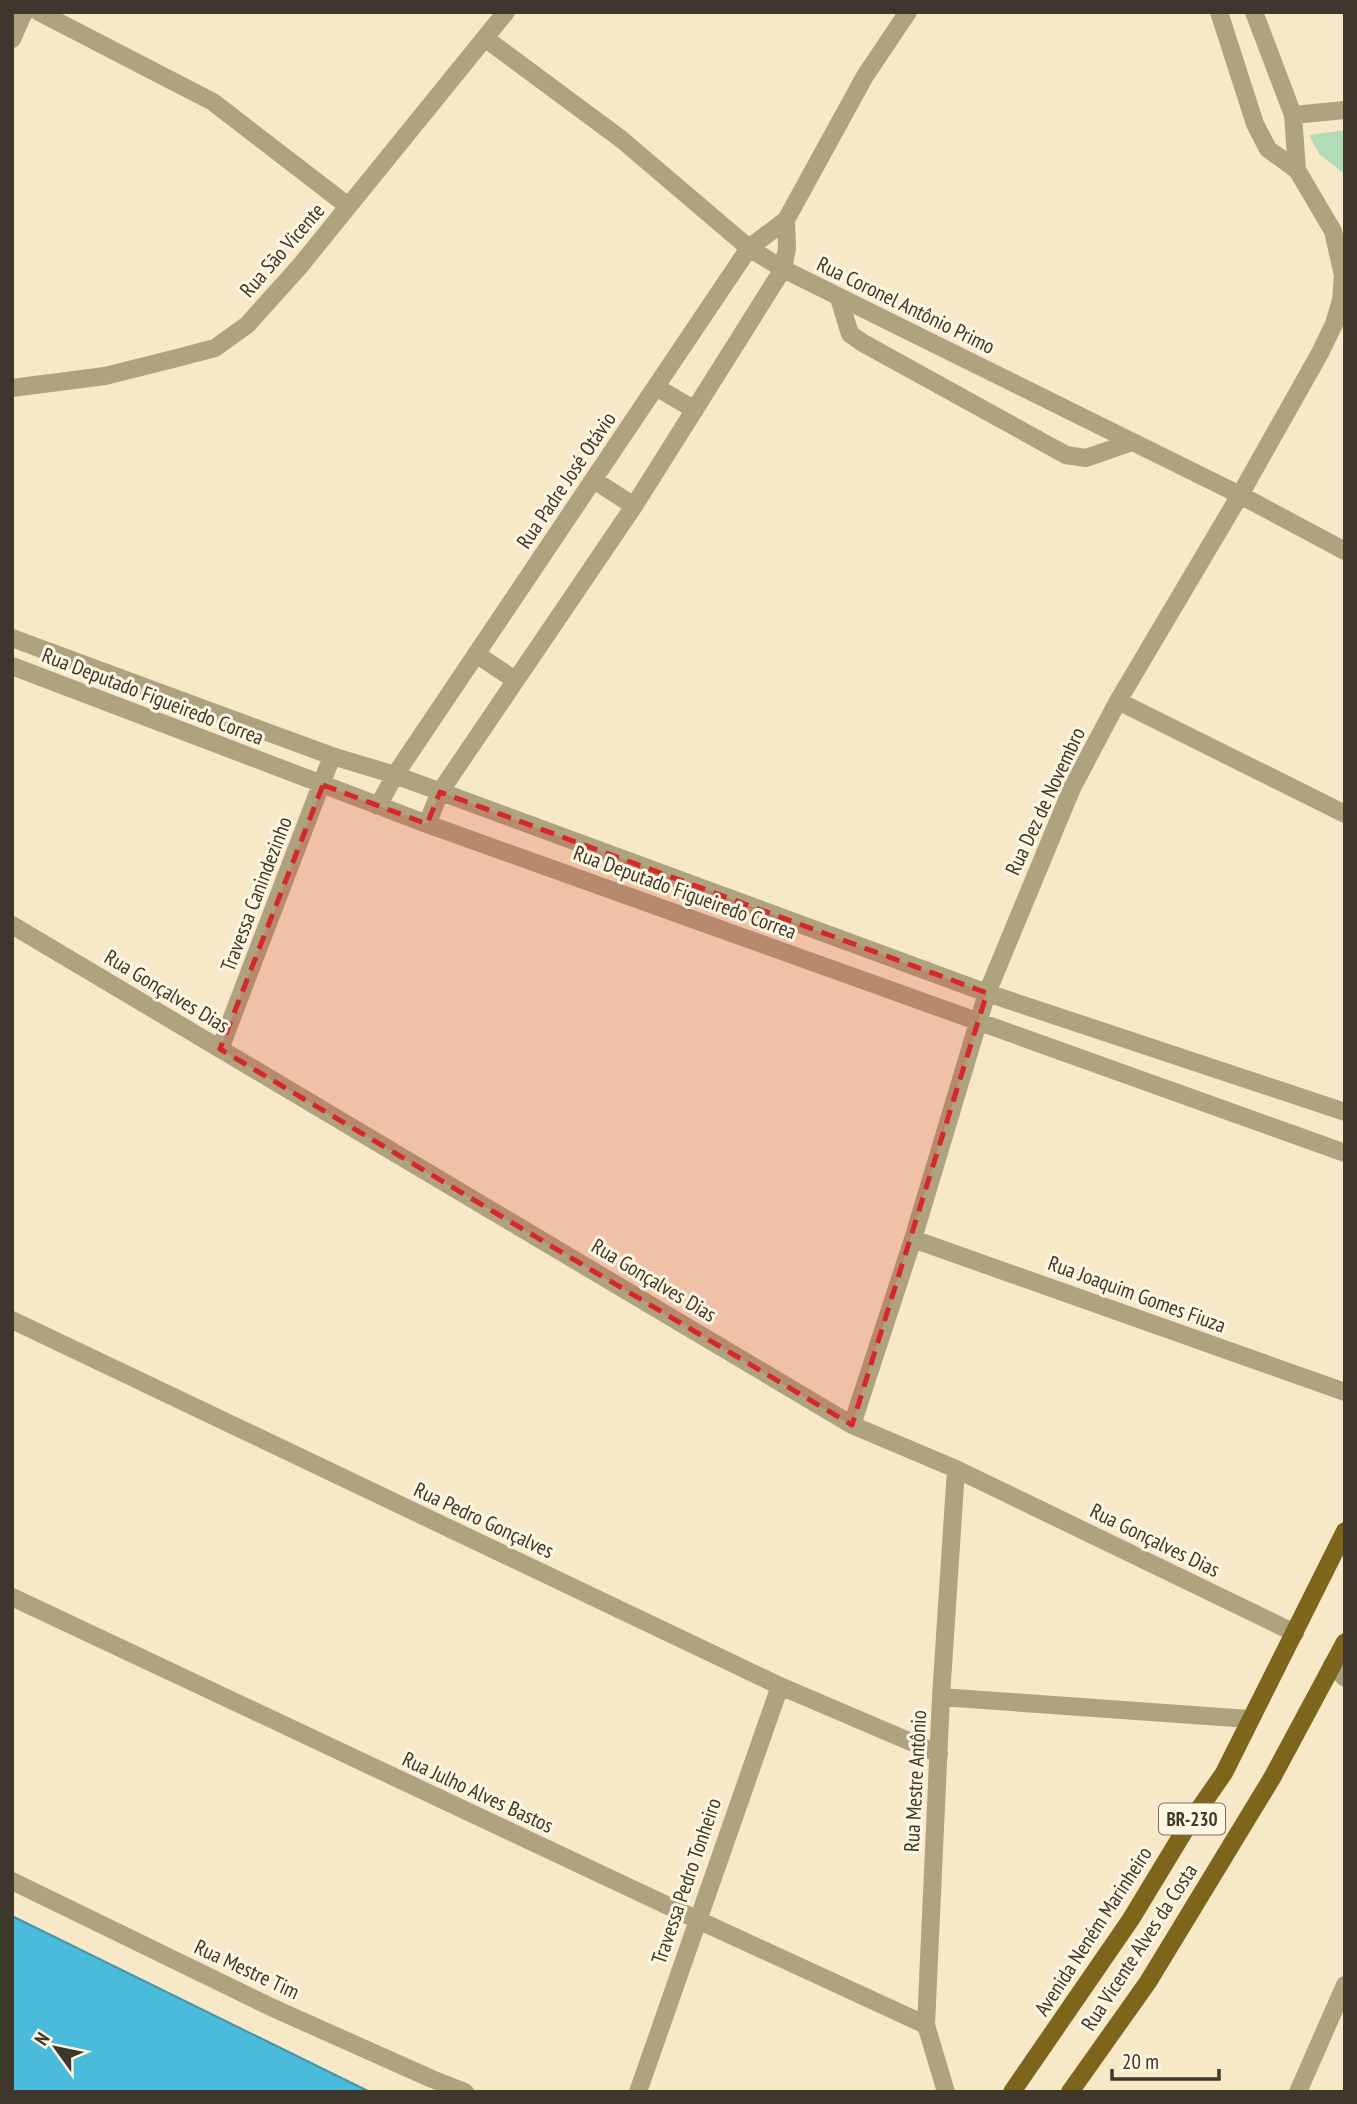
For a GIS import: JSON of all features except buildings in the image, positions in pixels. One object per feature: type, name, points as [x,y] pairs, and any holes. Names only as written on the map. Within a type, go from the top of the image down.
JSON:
[{"type":"main road","name":"Avenida Neném Marinheiro","points":[[1012,2092],[1131,1919],[1188,1825],[1224,1773],[1345,1531]]},
{"type":"main road","name":"Rua Vicente Alves da Costa","points":[[1070,2092],[1155,1971],[1338,1671],[1345,1642]]},
{"type":"street","points":[[12,39],[24,12]]},
{"type":"street","points":[[39,12],[213,102],[348,206]]},
{"type":"street","name":"Rua São Vicente","points":[[12,388],[105,376],[215,348],[247,325],[300,266],[506,12]]},
{"type":"street","name":"Rua Padre José Otávio","points":[[378,806],[395,775],[749,248],[786,220],[865,76],[908,12]]},
{"type":"street","points":[[1219,12],[1255,124],[1268,149],[1297,170]]},
{"type":"street","points":[[1254,12],[1293,115],[1297,170]]},
{"type":"street","name":"Rua Coronel Antônio Primo","points":[[485,38],[621,139],[749,248],[783,269],[1240,495],[1345,551]]},
{"type":"street","points":[[1293,115],[1345,110]]},
{"type":"street","name":"Rua Dez de Novembro","points":[[852,1425],[913,1239],[987,993],[1072,788],[1118,701],[1240,495],[1334,324],[1341,300],[1343,275],[1339,229],[1297,170]]},
{"type":"street","name":"Rua Padre José Otávio","points":[[427,824],[440,792],[634,506],[783,269],[787,248],[786,220]]},
{"type":"street","points":[[839,298],[850,334],[1066,455],[1086,458],[1132,442]]},
{"type":"street","points":[[656,387],[695,410]]},
{"type":"street","points":[[594,480],[634,506]]},
{"type":"street","name":"Rua Deputado Figueiredo Correa","points":[[12,638],[332,756],[395,775],[987,993],[1345,1112]]},
{"type":"street","points":[[476,654],[515,680]]},
{"type":"street","name":"Rua Deputado Figueiredo Correa","points":[[12,666],[427,824],[1345,1153]]},
{"type":"street","points":[[1118,701],[1345,814]]},
{"type":"street","name":"Travessa Canindezinho","points":[[220,1049],[332,756]]},
{"type":"street","name":"Rua Gonçalves Dias","points":[[12,925],[852,1425],[956,1469],[1295,1633]]},
{"type":"street","name":"Rua Joaquim Gomes Fiuza","points":[[913,1239],[1345,1392]]},
{"type":"street","name":"Rua Pedro Gonçalves","points":[[12,1320],[780,1686],[939,1754]]},
{"type":"street","name":"Rua Mestre Antônio","points":[[946,2092],[926,2025],[941,1697],[956,1469]]},
{"type":"street","name":"Rua Julho Alves Bastos","points":[[12,1597],[926,2025]]},
{"type":"street","name":"Travessa Pedro Tonheiro","points":[[638,2092],[696,1919],[780,1686]]},
{"type":"street","points":[[941,1697],[1249,1719]]},
{"type":"street","name":"Rua Mestre Tim","points":[[12,1881],[273,2008],[465,2092]]},
{"type":"street","points":[[1298,2092],[1345,1985]]},
{"type":"highlighted area","points":[[323,785],[427,824],[440,792],[987,993],[852,1425],[220,1049]]},
{"type":"green space","points":[[1345,130],[1345,174],[1319,154],[1309,135]]},
{"type":"water","points":[[12,1916],[370,2092],[12,2092]]}]
